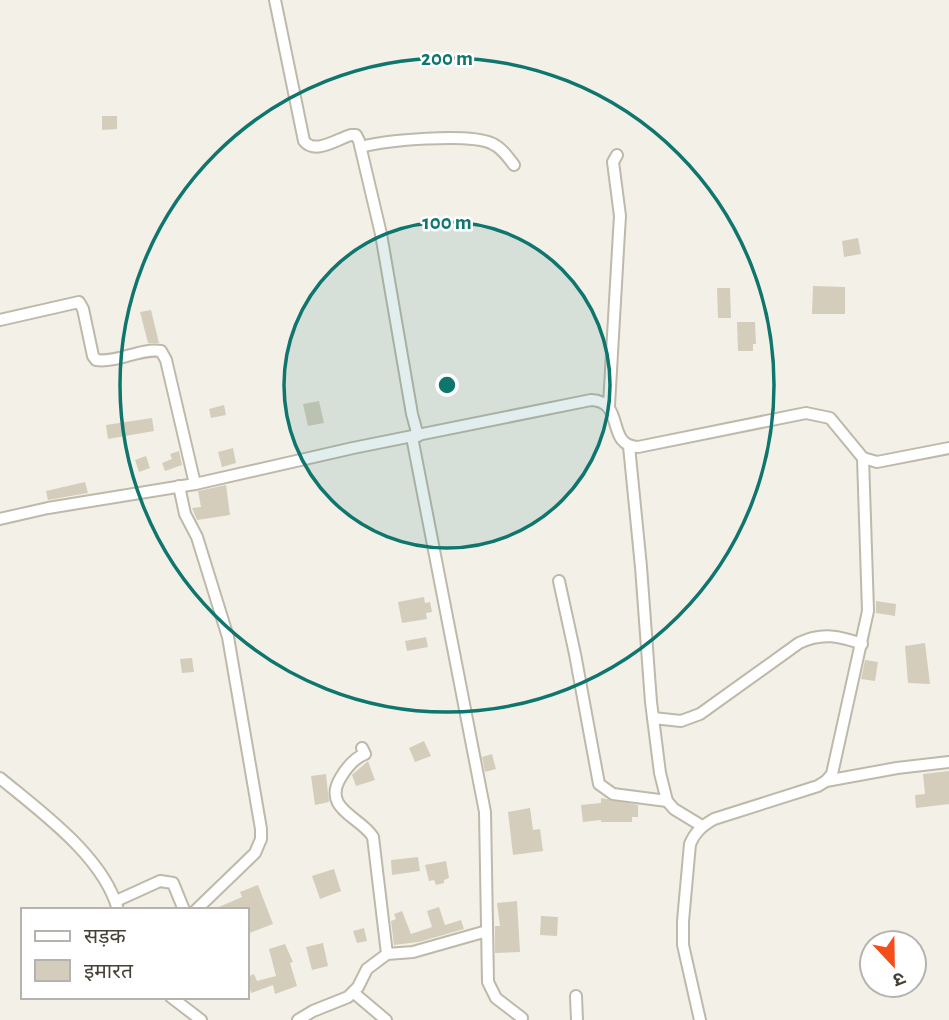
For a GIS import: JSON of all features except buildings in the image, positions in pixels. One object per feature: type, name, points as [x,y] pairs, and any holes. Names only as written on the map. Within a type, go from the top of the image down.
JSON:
[{"type":"street","points":[[275,0],[304,141],[307,146],[316,148],[356,135],[376,205],[415,436],[485,812],[486,969],[491,991],[522,1018]]},
{"type":"street","points":[[361,147],[399,139],[479,140],[497,146],[514,165]]},
{"type":"street","points":[[617,155],[613,162],[620,232],[609,405],[621,440],[629,446],[638,447],[806,413],[830,418],[863,458],[877,462],[949,448]]},
{"type":"street","points":[[0,320],[79,302],[83,309],[91,350],[96,359],[106,360],[161,351],[166,360],[195,484]]},
{"type":"street","points":[[0,519],[48,508],[195,484],[591,400],[609,405]]},
{"type":"street","points":[[629,446],[660,773],[667,801],[674,809],[702,826]]},
{"type":"street","points":[[826,781],[835,764],[868,611],[863,458]]},
{"type":"street","points":[[179,486],[185,514],[197,537],[228,637],[261,829],[261,839],[255,853],[198,908]]},
{"type":"street","points":[[559,581],[599,784],[613,794],[667,801]]},
{"type":"street","points":[[653,718],[681,721],[700,714],[799,643],[811,638],[836,635],[862,644]]},
{"type":"street","points":[[362,748],[365,754],[352,762],[339,779],[336,790],[342,810],[373,837],[387,954]]},
{"type":"street","points":[[701,1020],[687,966],[683,921],[690,844],[702,826],[714,819],[826,781],[949,762]]},
{"type":"street","points":[[0,778],[80,848],[103,877],[117,905],[160,881],[168,880],[173,883],[183,908]]},
{"type":"street","points":[[298,1020],[354,993],[367,969],[387,954],[413,952],[487,931]]},
{"type":"street","points":[[354,993],[386,1020]]},
{"type":"street","points":[[576,996],[577,1020]]},
{"type":"street","points":[[174,999],[201,1020]]}]
